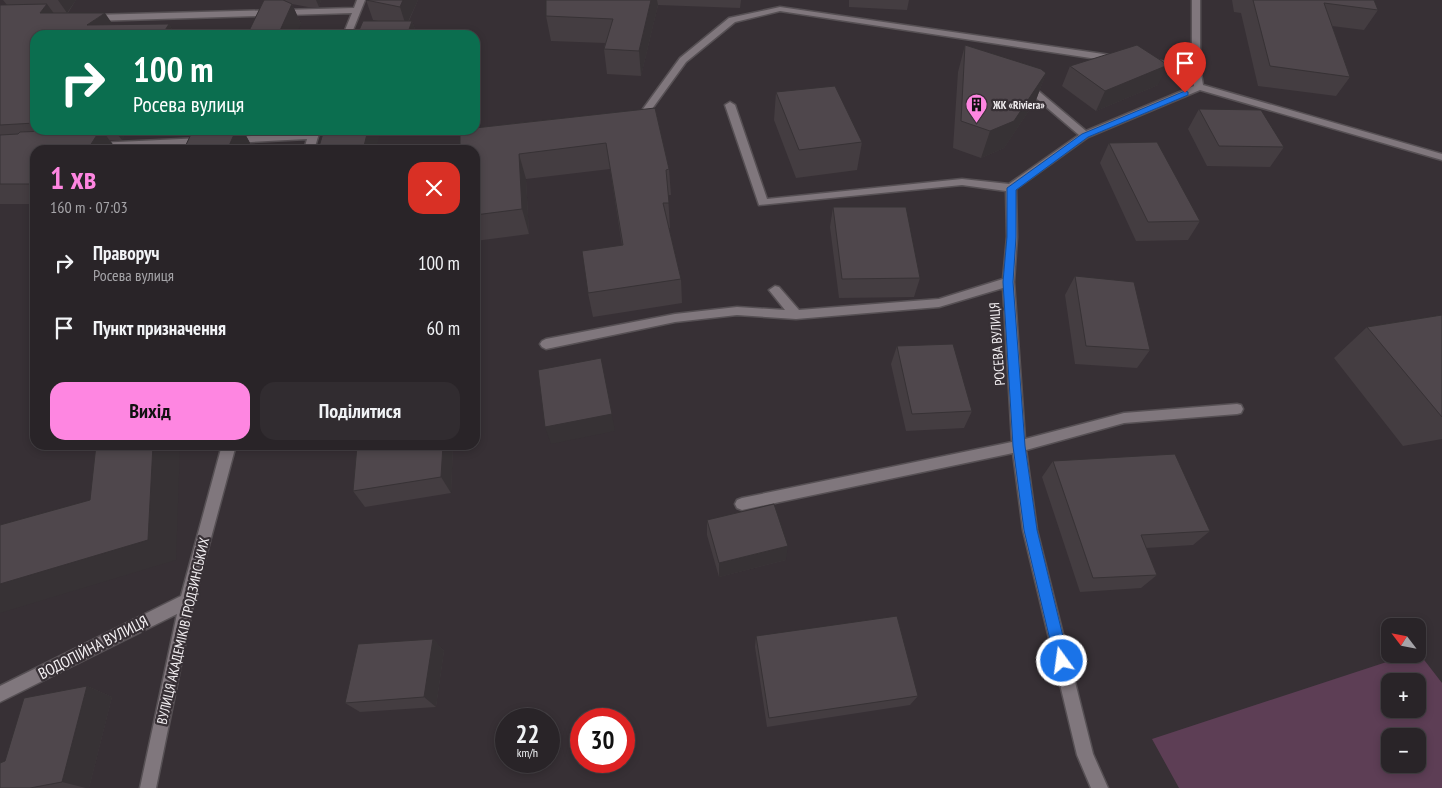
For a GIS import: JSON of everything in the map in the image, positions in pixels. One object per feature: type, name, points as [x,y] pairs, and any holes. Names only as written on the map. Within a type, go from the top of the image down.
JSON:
[{"type":"street","points":[[349,30],[361,0]]},
{"type":"street","points":[[1196,0],[1196,68],[1199,87]]},
{"type":"street","points":[[646,111],[683,60],[732,20],[780,5],[1124,60]]},
{"type":"street","points":[[79,18],[356,10]]},
{"type":"street","points":[[1142,62],[1196,68]]},
{"type":"street","points":[[1026,84],[1085,136]]},
{"type":"street","points":[[730,105],[763,203],[962,182],[1011,188],[1085,136],[1199,87],[1442,157]]},
{"type":"street","points":[[110,145],[287,135]]},
{"type":"street","name":"РОСЕВА ВУЛИЦЯ","points":[[1011,188],[1012,237],[1008,282],[1019,446],[1030,530],[1085,755],[1100,788]]},
{"type":"street","points":[[546,344],[675,318],[738,311],[796,315],[939,303],[1008,282]]},
{"type":"street","points":[[774,290],[796,315]]},
{"type":"street","points":[[742,504],[1019,446],[1124,418],[1237,410]]},
{"type":"street","name":"ВУЛИЦЯ АКАДЕМІКІВ ГРОДЗИНСЬКИХ","points":[[148,788],[187,601],[228,450]]},
{"type":"street","name":"ВОДОПІЙНА ВУЛИЦЯ","points":[[0,694],[187,601]]},
{"type":"shaded area","points":[[1426,662],[1442,683],[1442,788],[1179,788],[1152,739],[1384,663]]},
{"type":"building","points":[[264,0],[283,0],[292,4],[280,30],[249,30]]},
{"type":"building","points":[[366,0],[403,0],[400,7]]},
{"type":"building","points":[[546,0],[651,0],[639,51],[604,49],[613,19],[546,16]]},
{"type":"building","points":[[1253,0],[1374,0],[1378,10],[1324,3],[1350,77],[1270,66]]},
{"type":"building","points":[[47,4],[40,13],[105,13],[87,25],[169,24],[165,30],[30,30],[30,123],[0,125],[0,5]]},
{"type":"building","points":[[363,21],[412,21],[409,30],[359,30]]},
{"type":"building","points":[[965,45],[1041,69],[1046,73],[1014,121],[990,131],[961,121]]},
{"type":"building","points":[[1137,45],[1168,65],[1105,91],[1070,66]]},
{"type":"building","points":[[835,86],[862,142],[799,150],[776,92]]},
{"type":"building","points":[[655,108],[669,169],[666,170],[669,203],[663,203],[681,279],[588,293],[582,251],[623,245],[606,143],[519,154],[522,209],[480,214],[480,145],[460,145],[460,135],[480,135],[480,127]]},
{"type":"building","points":[[1199,109],[1261,110],[1284,147],[1219,146]]},
{"type":"building","points":[[20,132],[30,132],[30,135],[97,135],[91,145],[30,145],[30,184],[0,184],[0,135],[18,134]]},
{"type":"building","points":[[191,135],[234,135],[229,145],[186,145]]},
{"type":"building","points":[[322,135],[367,135],[364,145],[320,145]]},
{"type":"building","points":[[1157,142],[1200,221],[1148,222],[1109,143]]},
{"type":"building","points":[[833,207],[906,207],[920,278],[842,279]]},
{"type":"building","points":[[1075,276],[1134,282],[1150,350],[1086,346]]},
{"type":"building","points":[[1442,315],[1442,417],[1367,327]]},
{"type":"building","points":[[953,344],[972,411],[912,414],[897,346]]},
{"type":"building","points":[[601,358],[612,414],[545,427],[538,370]]},
{"type":"building","points":[[95,450],[153,450],[148,540],[0,584],[0,525],[90,500]]},
{"type":"building","points":[[357,450],[443,450],[441,477],[353,491]]},
{"type":"building","points":[[1175,454],[1210,531],[1141,535],[1157,575],[1093,578],[1053,461]]},
{"type":"building","points":[[774,504],[788,546],[719,563],[707,520]]},
{"type":"building","points":[[897,616],[918,696],[769,718],[756,636]]},
{"type":"building","points":[[433,639],[424,697],[345,703],[358,644]]},
{"type":"building","points":[[87,686],[62,782],[30,788],[0,788],[0,763],[5,761],[24,698]]},
{"type":"place","name":"ЖК «Riviera»","points":[[977,124]]},
{"type":"route","points":[[1062,661],[1030,530],[1019,446],[1008,282],[1012,237],[1011,188],[1085,136],[1185,93]]}]
